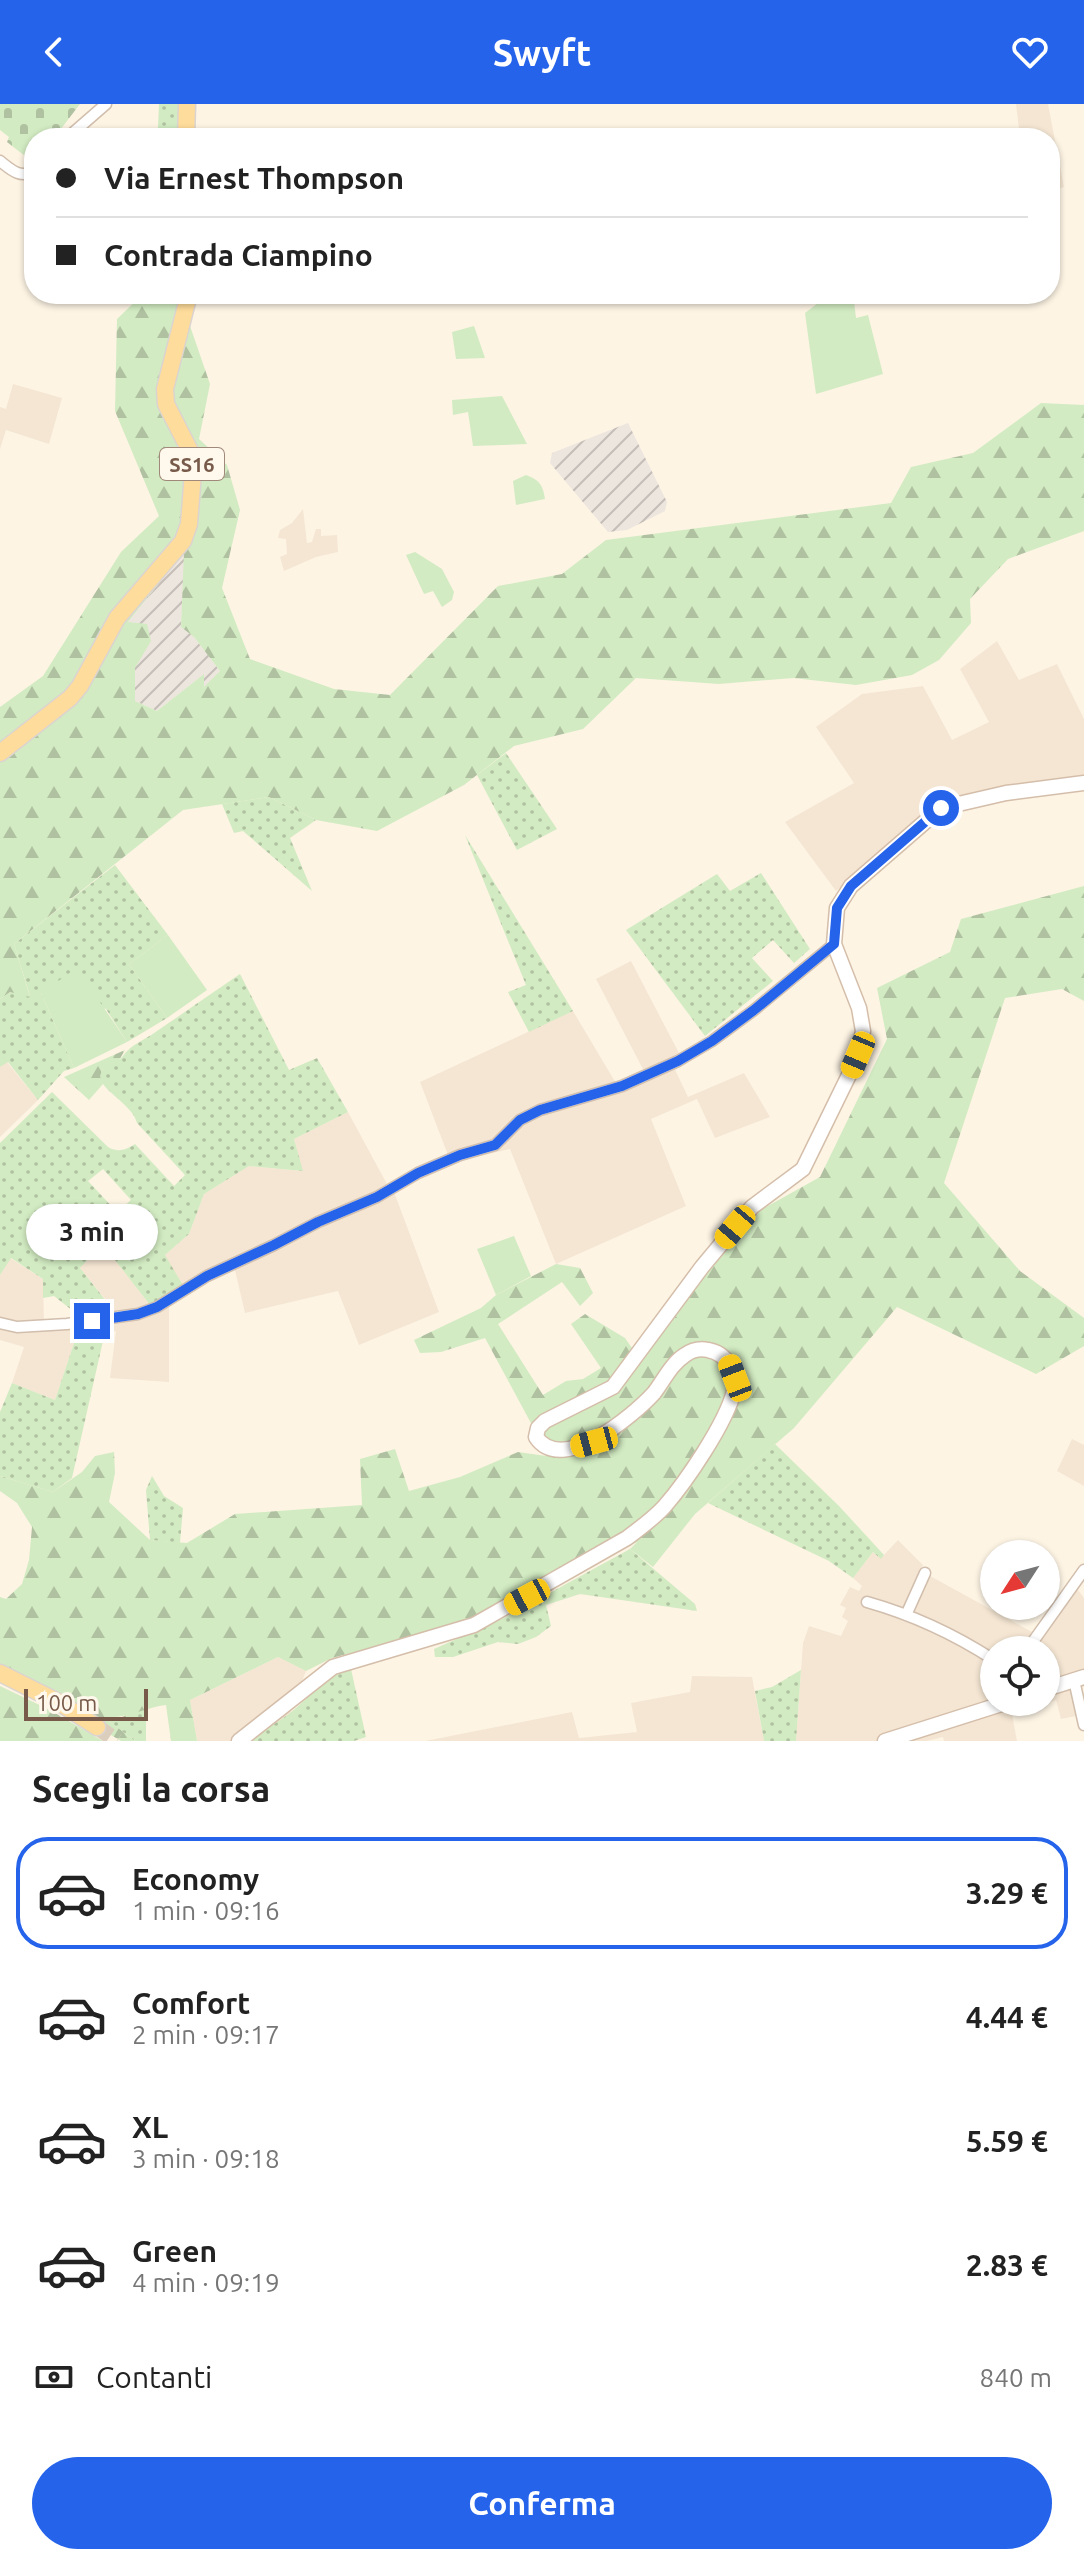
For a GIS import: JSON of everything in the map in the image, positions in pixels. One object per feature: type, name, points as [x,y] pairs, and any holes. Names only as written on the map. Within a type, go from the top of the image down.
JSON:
[{"type":"main road","points":[[186,128],[187,104]]},
{"type":"main road","name":"SS16","points":[[0,753],[70,698],[80,686],[117,618],[183,541],[189,524],[193,473],[190,451],[166,404],[165,389],[186,304]]},
{"type":"main road","points":[[0,1673],[60,1703],[97,1727]]},
{"type":"street","points":[[78,128],[106,104]]},
{"type":"street","points":[[0,161],[24,174]]},
{"type":"street","points":[[239,1741],[333,1667],[474,1625],[627,1538],[650,1522],[666,1504],[713,1433],[735,1390],[735,1378],[729,1363],[717,1352],[701,1349],[687,1353],[674,1364],[652,1394],[594,1442],[562,1450],[550,1449],[541,1445],[536,1437],[538,1428],[545,1421],[613,1387],[702,1267],[752,1207],[803,1169],[858,1055],[863,1031],[859,1008],[834,944],[837,908],[851,886],[941,808],[1006,793],[1084,783]]},
{"type":"street","points":[[0,1323],[17,1327],[67,1324],[138,1314],[157,1307],[207,1276],[377,1197],[418,1173],[460,1155],[495,1145],[520,1120],[540,1110],[622,1086],[678,1061],[754,1010],[834,944]]},
{"type":"street","points":[[1037,1636],[1084,1570]]},
{"type":"street","points":[[907,1613],[925,1573]]},
{"type":"street","points":[[867,1602],[907,1613],[980,1651]]},
{"type":"street","points":[[1060,1684],[1079,1678],[1084,1725]]},
{"type":"street","points":[[885,1741],[980,1710]]},
{"type":"shaded area","points":[[1016,104],[1048,104],[1053,128],[1019,128]]},
{"type":"shaded area","points":[[1060,166],[1064,187],[1060,188]]},
{"type":"shaded area","points":[[13,384],[62,398],[49,444],[6,430],[0,449],[0,407],[6,409]]},
{"type":"shaded area","points":[[628,423],[667,502],[665,511],[627,530],[608,532],[550,463],[552,453]]},
{"type":"shaded area","points":[[303,509],[307,543],[312,542],[316,529],[321,529],[321,536],[337,535],[338,552],[316,557],[284,571],[280,557],[287,554],[286,539],[278,538],[280,530],[292,523]]},
{"type":"shaded area","points":[[185,551],[181,627],[194,637],[220,671],[204,688],[203,675],[157,711],[135,701],[135,668],[127,623]]},
{"type":"shaded area","points":[[997,641],[1019,680],[1057,664],[1084,719],[1084,778],[942,803],[836,891],[785,822],[854,783],[816,727],[862,694],[923,686],[952,740],[989,722],[960,669]]},
{"type":"shaded area","points":[[631,961],[680,1055],[671,1061],[688,1097],[744,1073],[770,1117],[715,1138],[697,1099],[651,1119],[686,1206],[556,1264],[510,1149],[442,1165],[394,1192],[439,1312],[359,1345],[338,1291],[245,1313],[234,1266],[169,1304],[169,1382],[110,1378],[116,1331],[76,1337],[55,1400],[12,1383],[24,1347],[0,1340],[0,1275],[10,1258],[43,1279],[44,1323],[118,1315],[80,1268],[82,1235],[90,1228],[150,1305],[165,1255],[189,1234],[204,1194],[249,1166],[302,1171],[294,1139],[348,1112],[388,1186],[448,1155],[420,1082],[573,1011],[617,1085],[645,1073],[596,979]]},
{"type":"shaded area","points":[[7,1062],[38,1100],[0,1137],[0,1067]]},
{"type":"shaded area","points":[[1072,1439],[1084,1445],[1084,1486],[1057,1471]]},
{"type":"shaded area","points":[[898,1540],[923,1565],[921,1571],[980,1603],[980,1620],[1010,1620],[1032,1632],[1042,1620],[1060,1620],[1060,1597],[1072,1582],[1084,1598],[1084,1683],[1074,1687],[1081,1715],[1061,1719],[1060,1636],[980,1636],[980,1716],[1012,1716],[1017,1741],[944,1741],[943,1737],[927,1741],[796,1741],[803,1643],[809,1626],[841,1636],[848,1621],[842,1617],[846,1608],[840,1605],[850,1587],[859,1591],[862,1586],[853,1578],[873,1552],[881,1558]]},
{"type":"shaded area","points":[[278,1657],[306,1671],[291,1712],[302,1741],[197,1741],[190,1700]]},
{"type":"shaded area","points":[[692,1676],[752,1677],[764,1741],[425,1741],[572,1712],[579,1738],[637,1732],[631,1703],[690,1692]]},
{"type":"green space","points":[[0,104],[80,104],[62,128],[24,128],[24,155],[7,142],[9,137],[0,130]]},
{"type":"green space","points":[[159,104],[180,104],[179,128],[158,127]]},
{"type":"green space","points":[[133,304],[182,304],[210,384],[199,439],[227,465],[240,510],[222,588],[250,659],[334,689],[390,695],[498,586],[562,574],[606,540],[891,503],[911,467],[973,453],[1041,403],[1084,405],[1084,531],[1008,559],[970,599],[971,623],[939,660],[912,675],[856,685],[793,678],[719,684],[636,678],[583,729],[514,746],[464,785],[377,831],[316,820],[269,797],[183,810],[14,944],[30,997],[10,992],[0,999],[0,707],[43,676],[121,552],[159,516],[115,411],[117,319]],"holes":[[[184,552],[181,627],[194,637],[220,671],[204,687],[204,674],[157,711],[135,701],[135,668],[151,641],[147,624],[128,622]]]},
{"type":"green space","points":[[817,304],[854,304],[856,318],[868,315],[883,374],[816,394],[805,313]]},
{"type":"green space","points":[[474,326],[485,358],[456,359],[452,332]]},
{"type":"green space","points":[[502,396],[527,444],[473,446],[468,412],[453,415],[452,400]]},
{"type":"green space","points":[[526,475],[540,484],[545,499],[516,505],[513,481]]},
{"type":"green space","points":[[415,552],[442,569],[454,592],[452,600],[442,607],[433,591],[424,594],[406,555]]},
{"type":"green space","points":[[506,753],[557,829],[517,850],[477,775]]},
{"type":"green space","points":[[269,797],[316,820],[290,838],[312,891],[243,831],[234,833],[222,804]]},
{"type":"green space","points":[[465,835],[573,1011],[529,1032],[508,992],[526,985]]},
{"type":"green space","points":[[115,865],[168,935],[129,964],[167,1018],[127,1042],[106,1009],[41,993],[74,1068],[64,1071],[38,1100],[8,1062],[0,1067],[0,999],[10,992],[30,996],[14,944]]},
{"type":"green space","points":[[761,873],[810,949],[794,963],[773,940],[752,958],[773,981],[705,1036],[626,930],[717,874],[730,891]]},
{"type":"green space","points":[[1084,886],[1084,1001],[1062,989],[1005,998],[944,1183],[1020,1271],[1084,1318],[1084,1346],[1036,1374],[897,1307],[794,1428],[695,1514],[653,1567],[630,1549],[637,1542],[471,1621],[332,1658],[306,1671],[278,1657],[190,1700],[197,1741],[171,1741],[166,1705],[111,1717],[109,1721],[135,1741],[121,1741],[0,1668],[0,1597],[6,1599],[22,1584],[29,1560],[32,1527],[17,1503],[0,1491],[0,1476],[53,1492],[82,1472],[95,1456],[114,1452],[115,1473],[109,1502],[150,1540],[187,1543],[235,1514],[362,1505],[360,1459],[395,1449],[409,1491],[460,1477],[518,1452],[546,1456],[540,1435],[543,1427],[626,1382],[673,1312],[748,1217],[820,1177],[887,1039],[877,988],[950,952],[961,919]]},
{"type":"green space","points":[[168,935],[207,990],[167,1018],[129,964]]},
{"type":"green space","points":[[77,968],[127,1042],[74,1068],[41,993]]},
{"type":"green space","points":[[240,974],[289,1070],[317,1058],[348,1112],[294,1139],[303,1171],[249,1166],[204,1194],[189,1234],[165,1255],[184,1287],[150,1305],[90,1228],[82,1235],[96,1251],[80,1268],[118,1316],[79,1321],[73,1311],[54,1296],[43,1298],[43,1279],[11,1258],[0,1275],[0,1143],[52,1092],[108,1147],[122,1150],[135,1144],[174,1186],[185,1175],[105,1086],[100,1075],[134,1045]],"holes":[[[103,1169],[131,1200],[117,1212],[88,1181]]]},
{"type":"green space","points":[[125,1050],[118,1062],[102,1070],[100,1076],[103,1084],[89,1100],[64,1077]]},
{"type":"green space","points":[[514,1236],[531,1276],[496,1295],[477,1249]]},
{"type":"green space","points":[[556,1264],[580,1268],[593,1293],[580,1306],[562,1282],[498,1324],[543,1395],[566,1381],[583,1379],[601,1368],[571,1324],[585,1314],[625,1338],[634,1351],[609,1387],[532,1425],[485,1338],[441,1352],[420,1353],[414,1340],[481,1308],[496,1295]]},
{"type":"green space","points":[[105,1332],[72,1478],[53,1492],[0,1476],[0,1412],[12,1383],[55,1400],[76,1337]]},
{"type":"green space","points":[[775,1444],[839,1506],[884,1555],[881,1559],[873,1552],[853,1578],[829,1561],[708,1503]]},
{"type":"green space","points":[[152,1476],[164,1496],[183,1508],[180,1543],[150,1540],[146,1490]]},
{"type":"green space","points":[[630,1549],[695,1604],[697,1611],[580,1594],[546,1605],[551,1626],[536,1637],[518,1644],[498,1642],[453,1657],[435,1657],[434,1649],[504,1618]]},
{"type":"green space","points":[[351,1669],[366,1737],[354,1741],[248,1741],[290,1713],[333,1676]]},
{"type":"green space","points":[[801,1670],[796,1741],[764,1741],[755,1691],[772,1687]]},
{"type":"green space","points":[[0,1686],[50,1710],[103,1741],[0,1741]]},
{"type":"green space","points":[[146,1707],[146,1741],[135,1741],[109,1721],[112,1716],[122,1717]]},
{"type":"tunnel","points":[[97,1727],[117,1741]]},
{"type":"route","points":[[92,1321],[138,1314],[157,1307],[207,1276],[377,1197],[418,1173],[460,1155],[495,1145],[520,1120],[540,1110],[622,1086],[678,1061],[712,1041],[834,944],[837,908],[851,886],[941,808]]}]
